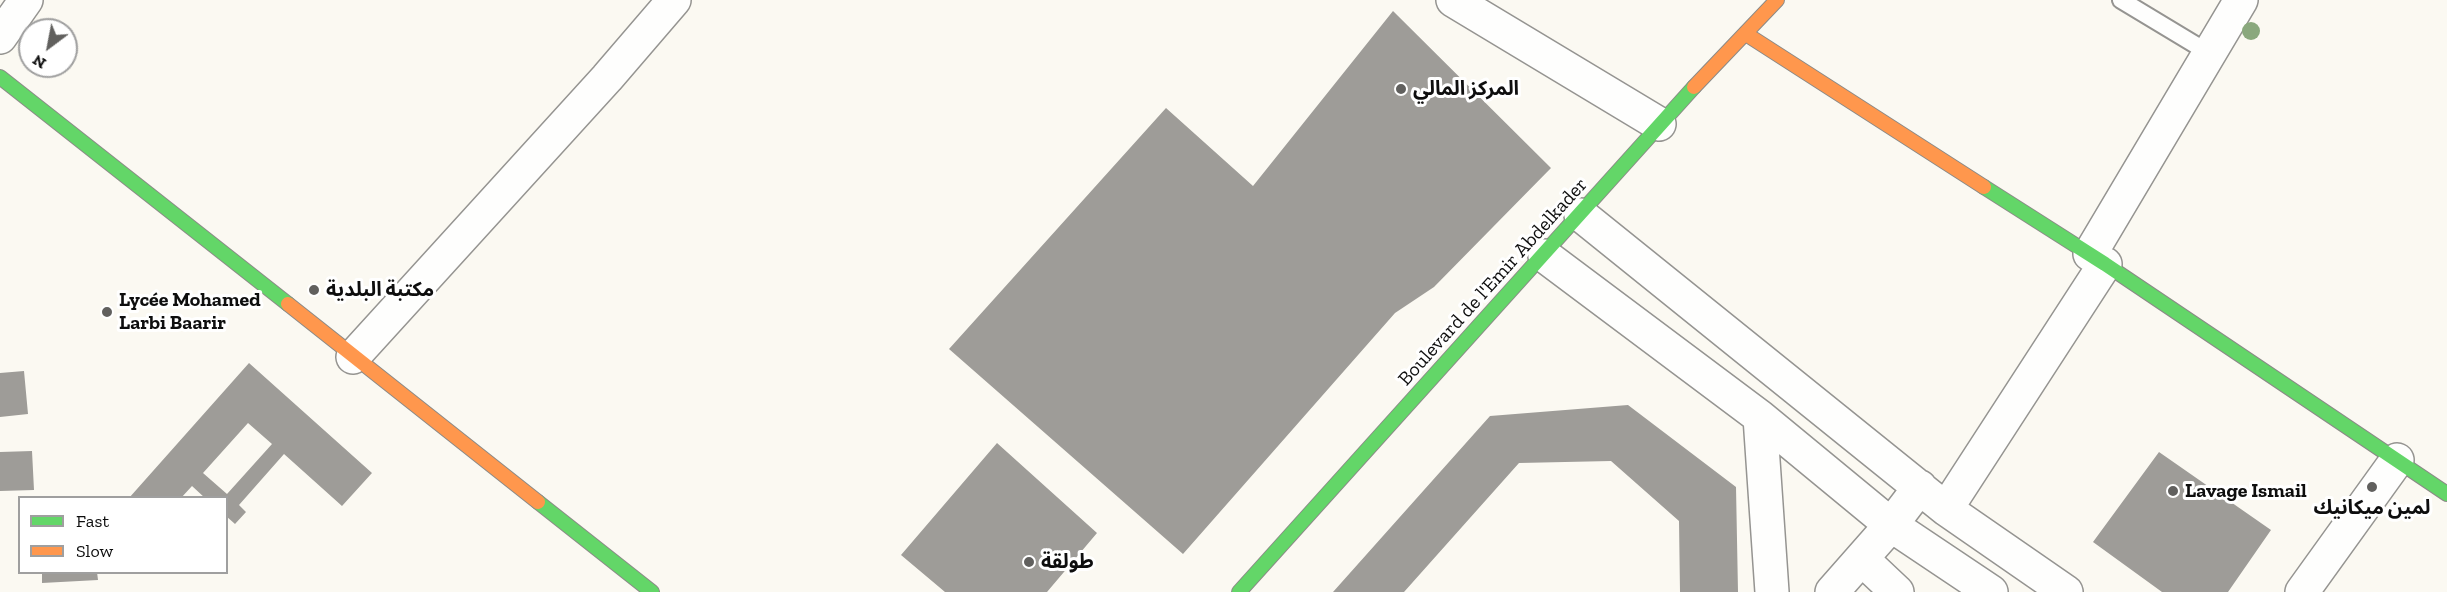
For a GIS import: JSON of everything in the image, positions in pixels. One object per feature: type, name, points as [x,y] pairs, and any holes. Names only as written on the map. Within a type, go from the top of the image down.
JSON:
[{"type":"street","points":[[0,37],[26,0]]},
{"type":"street","points":[[353,357],[608,78],[674,0]]},
{"type":"street","points":[[1453,0],[1659,123]]},
{"type":"street","name":"Boulevard de l'Emir Abdelkader","points":[[1239,592],[1581,215],[1659,123],[1777,0]]},
{"type":"street","points":[[1946,508],[2098,259],[2209,53],[2241,0]]},
{"type":"street","points":[[1746,34],[2098,259],[2447,494]]},
{"type":"street","points":[[0,77],[652,592]]},
{"type":"street","points":[[1581,215],[1946,508],[2066,592]]},
{"type":"street","points":[[1545,255],[1760,417],[1892,525],[1991,592]]},
{"type":"street","points":[[1760,417],[1772,592]]},
{"type":"street","points":[[2302,592],[2397,460]]},
{"type":"street","points":[[1832,592],[1892,525],[1920,487]]},
{"type":"street","points":[[1862,559],[1897,592]]},
{"type":"lane","points":[[2121,0],[2209,53]]},
{"type":"building","points":[[1393,11],[1551,168],[1434,287],[1395,313],[1183,554],[949,349],[1166,108],[1253,186]]},
{"type":"building","points":[[249,363],[372,473],[342,506],[284,454],[239,505],[246,512],[235,524],[228,518],[228,496],[203,496],[192,486],[183,496],[131,496]],"holes":[[[248,423],[272,444],[227,494],[203,473]]]},
{"type":"building","points":[[24,371],[28,414],[0,417],[0,373]]},
{"type":"building","points":[[1628,405],[1736,487],[1738,592],[1680,592],[1679,521],[1611,461],[1519,463],[1404,592],[1333,592],[1490,416]]},
{"type":"building","points":[[997,443],[1097,533],[1047,592],[945,592],[901,555]]},
{"type":"building","points":[[32,451],[34,490],[0,491],[0,452]]},
{"type":"building","name":"Lavage Ismail","points":[[2159,452],[2271,530],[2228,592],[2162,592],[2093,542]]},
{"type":"building","points":[[42,574],[97,574],[98,580],[42,583]]},
{"type":"traffic: fast","points":[[0,77],[288,304]]},
{"type":"traffic: fast","points":[[1239,592],[1694,87]]},
{"type":"traffic: fast","points":[[1984,187],[2105,264],[2447,494]]},
{"type":"traffic: fast","points":[[538,502],[652,592]]},
{"type":"traffic: slow","points":[[1694,87],[1777,0]]},
{"type":"traffic: slow","points":[[1746,34],[1984,187]]},
{"type":"traffic: slow","points":[[288,304],[538,502]]},
{"type":"place","name":"المركز المالي","points":[[1401,89]]},
{"type":"place","name":"مكتبة البلدية","points":[[314,290]]},
{"type":"place","name":"Lycée Mohamed Larbi Baarir","points":[[107,312]]},
{"type":"place","name":"لمين ميكانيك","points":[[2372,487]]},
{"type":"place","name":"Lavage Ismail","points":[[2173,491]]},
{"type":"place","name":"طولقة","points":[[1029,562]]}]
